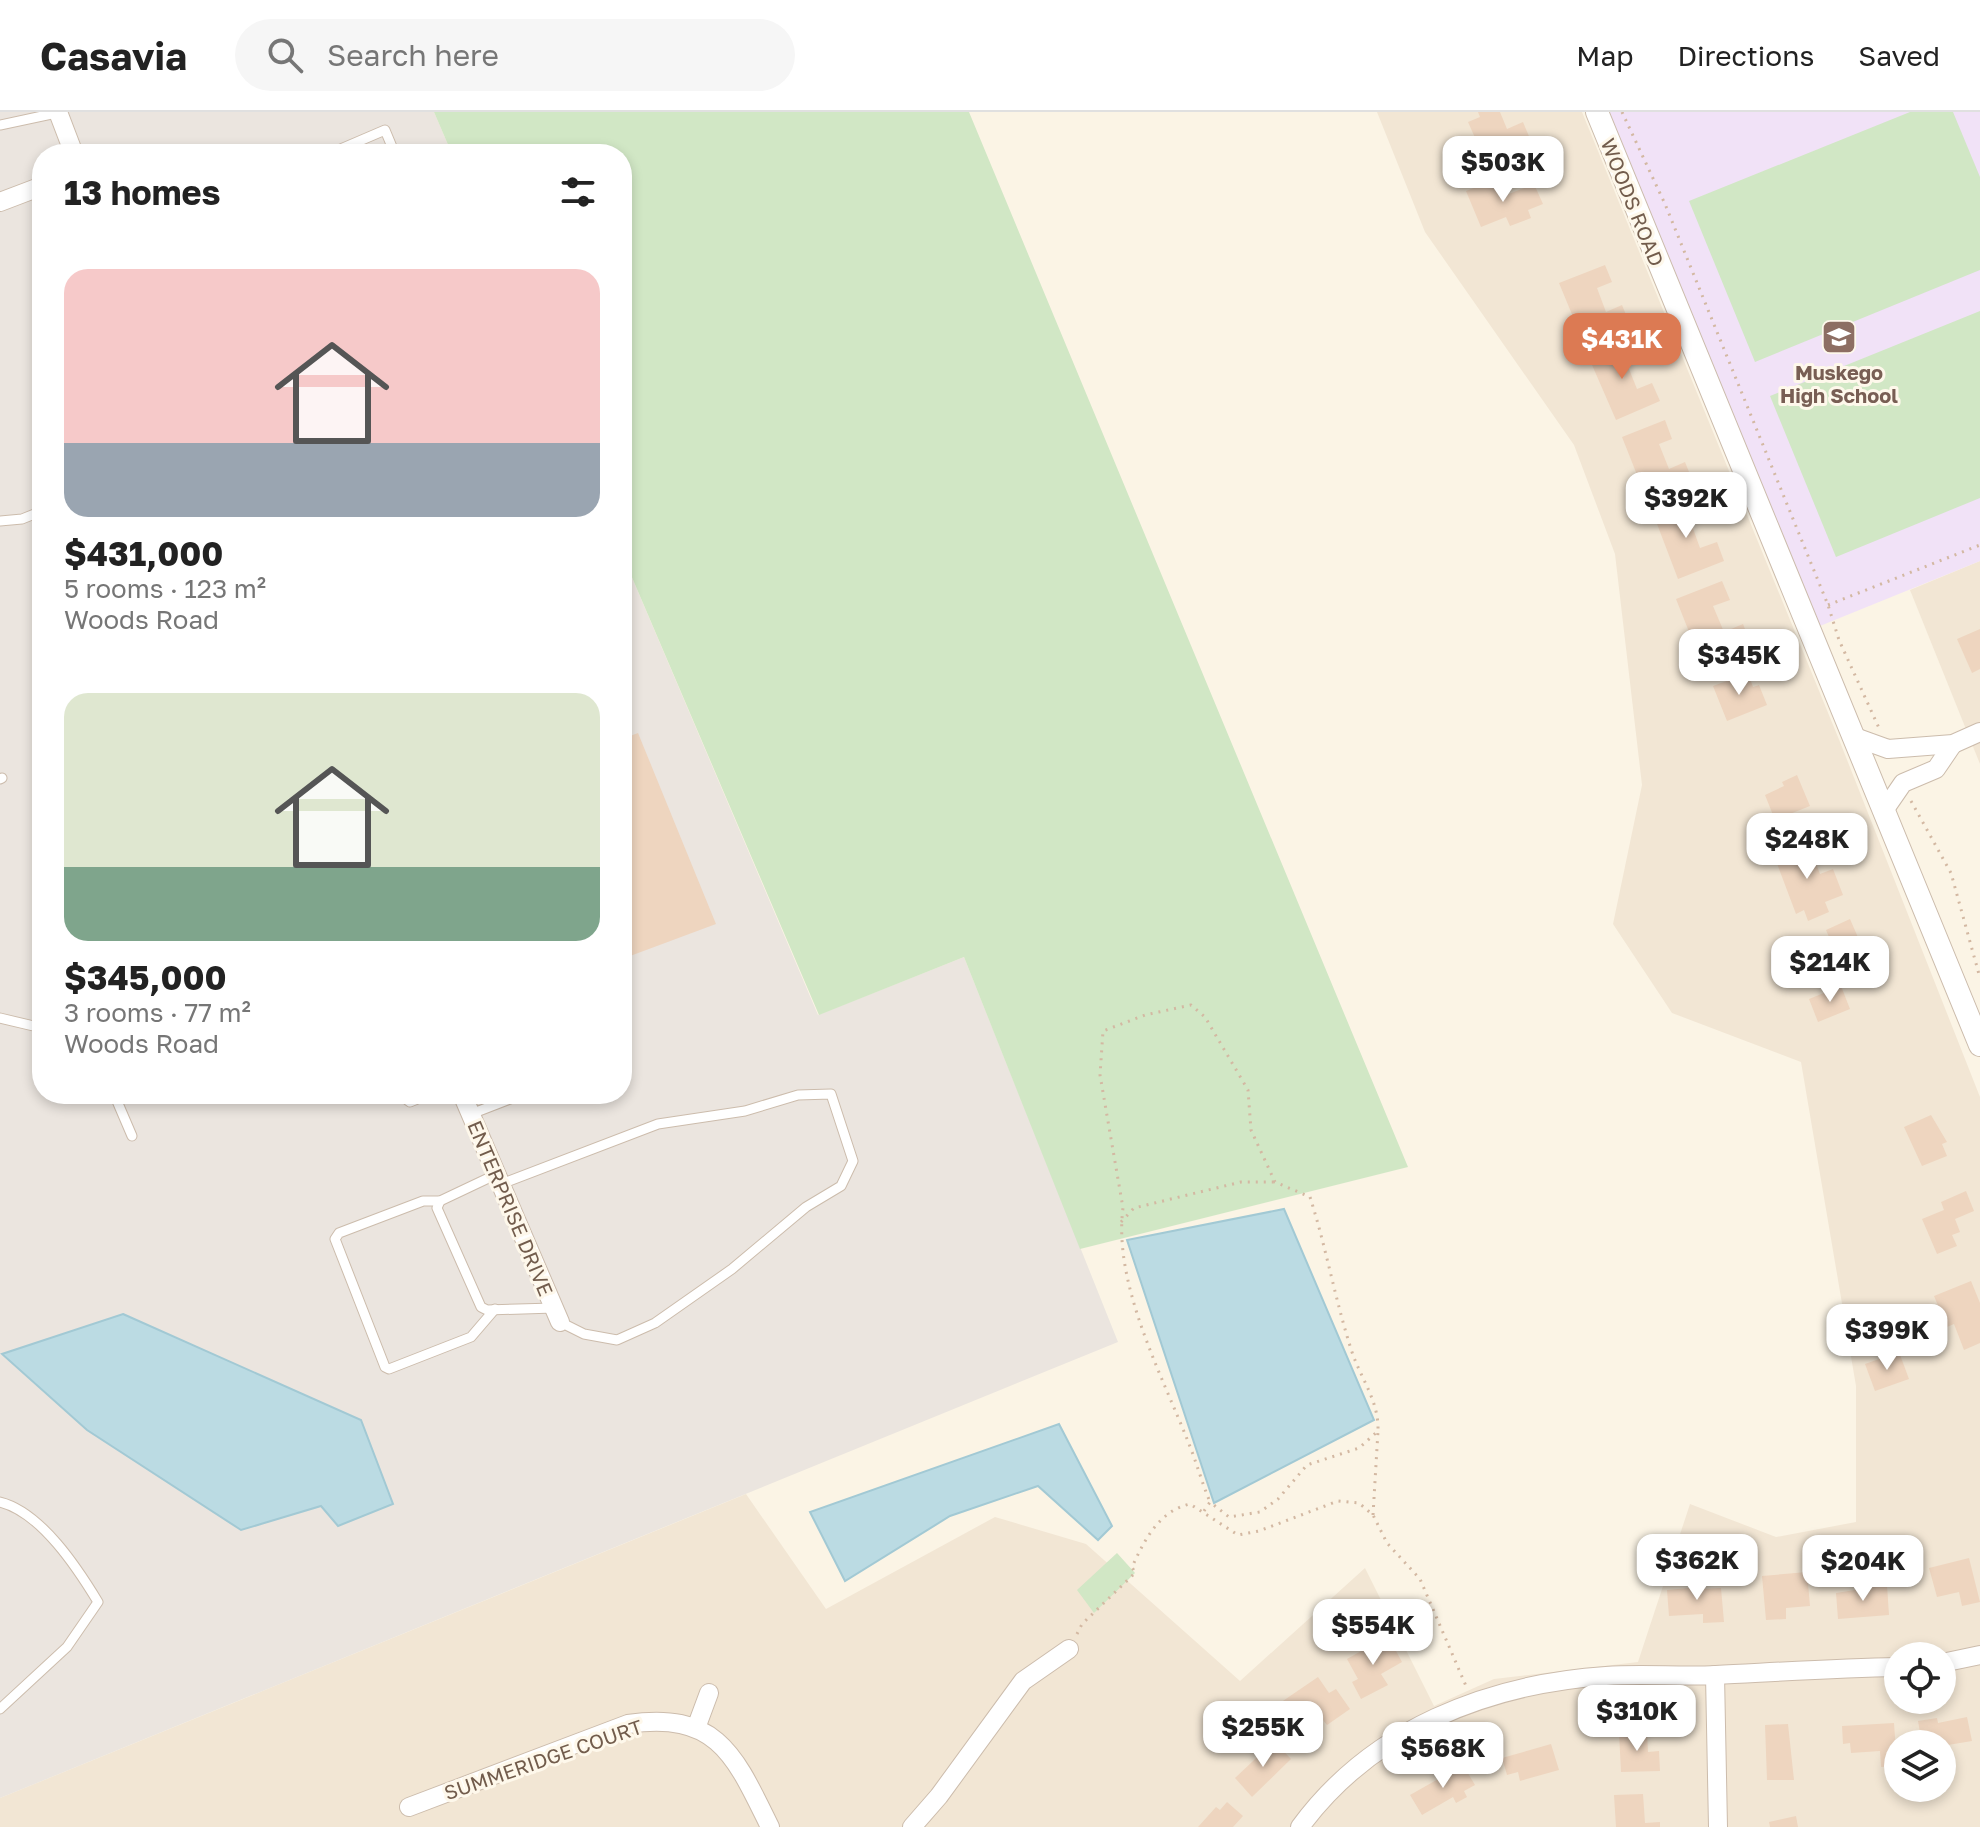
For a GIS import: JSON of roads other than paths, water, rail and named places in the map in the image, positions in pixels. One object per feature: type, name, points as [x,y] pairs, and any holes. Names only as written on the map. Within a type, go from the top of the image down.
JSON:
[{"type":"street","points":[[59,112],[70,144]]},
{"type":"street","name":"WOODS ROAD","points":[[1597,112],[1980,1045]]},
{"type":"street","points":[[0,202],[32,190]]},
{"type":"street","points":[[1852,736],[1888,749],[1953,744],[1980,732]]},
{"type":"street","points":[[1883,812],[1903,783],[1936,769],[1953,744]]},
{"type":"street","name":"ENTERPRISE DRIVE","points":[[466,1104],[557,1315]]},
{"type":"street","points":[[912,1827],[1023,1681],[1069,1649]]},
{"type":"street","points":[[1956,1660],[1980,1655]]},
{"type":"street","points":[[1300,1827],[1327,1795],[1379,1750],[1472,1701],[1541,1682],[1641,1674],[1715,1675],[1884,1668]]},
{"type":"street","points":[[1715,1675],[1718,1827]]},
{"type":"street","points":[[709,1693],[696,1728],[732,1758],[770,1827]]},
{"type":"street","name":"SUMMERIDGE COURT","points":[[409,1807],[628,1724],[673,1722],[696,1728]]},
{"type":"lane","points":[[0,125],[59,112]]},
{"type":"lane","points":[[355,144],[385,130],[391,144]]},
{"type":"lane","points":[[0,521],[32,515]]},
{"type":"lane","points":[[0,1018],[32,1026]]},
{"type":"lane","points":[[440,1201],[437,1208],[481,1307],[557,1315],[584,1334],[617,1340],[655,1323],[732,1269],[806,1207],[841,1186],[853,1161],[831,1094],[798,1095],[745,1111],[658,1124],[440,1201],[423,1201],[339,1233],[335,1239],[385,1367],[389,1369],[471,1337],[495,1309]]},
{"type":"lane","points":[[118,1104],[132,1136]]},
{"type":"lane","points":[[471,1114],[497,1104]]},
{"type":"lane","points":[[0,1502],[45,1531],[77,1567],[98,1602],[67,1647],[0,1709]]},
{"type":"water","points":[[1284,1209],[1374,1420],[1214,1503],[1127,1240]]},
{"type":"water","points":[[123,1314],[361,1420],[393,1504],[338,1526],[321,1506],[241,1530],[87,1430],[2,1354]]},
{"type":"water","points":[[1059,1424],[1112,1526],[1098,1540],[1038,1486],[950,1516],[845,1581],[810,1512]]},
{"type":"place","name":"Muskego High School","points":[[1839,337]]}]
